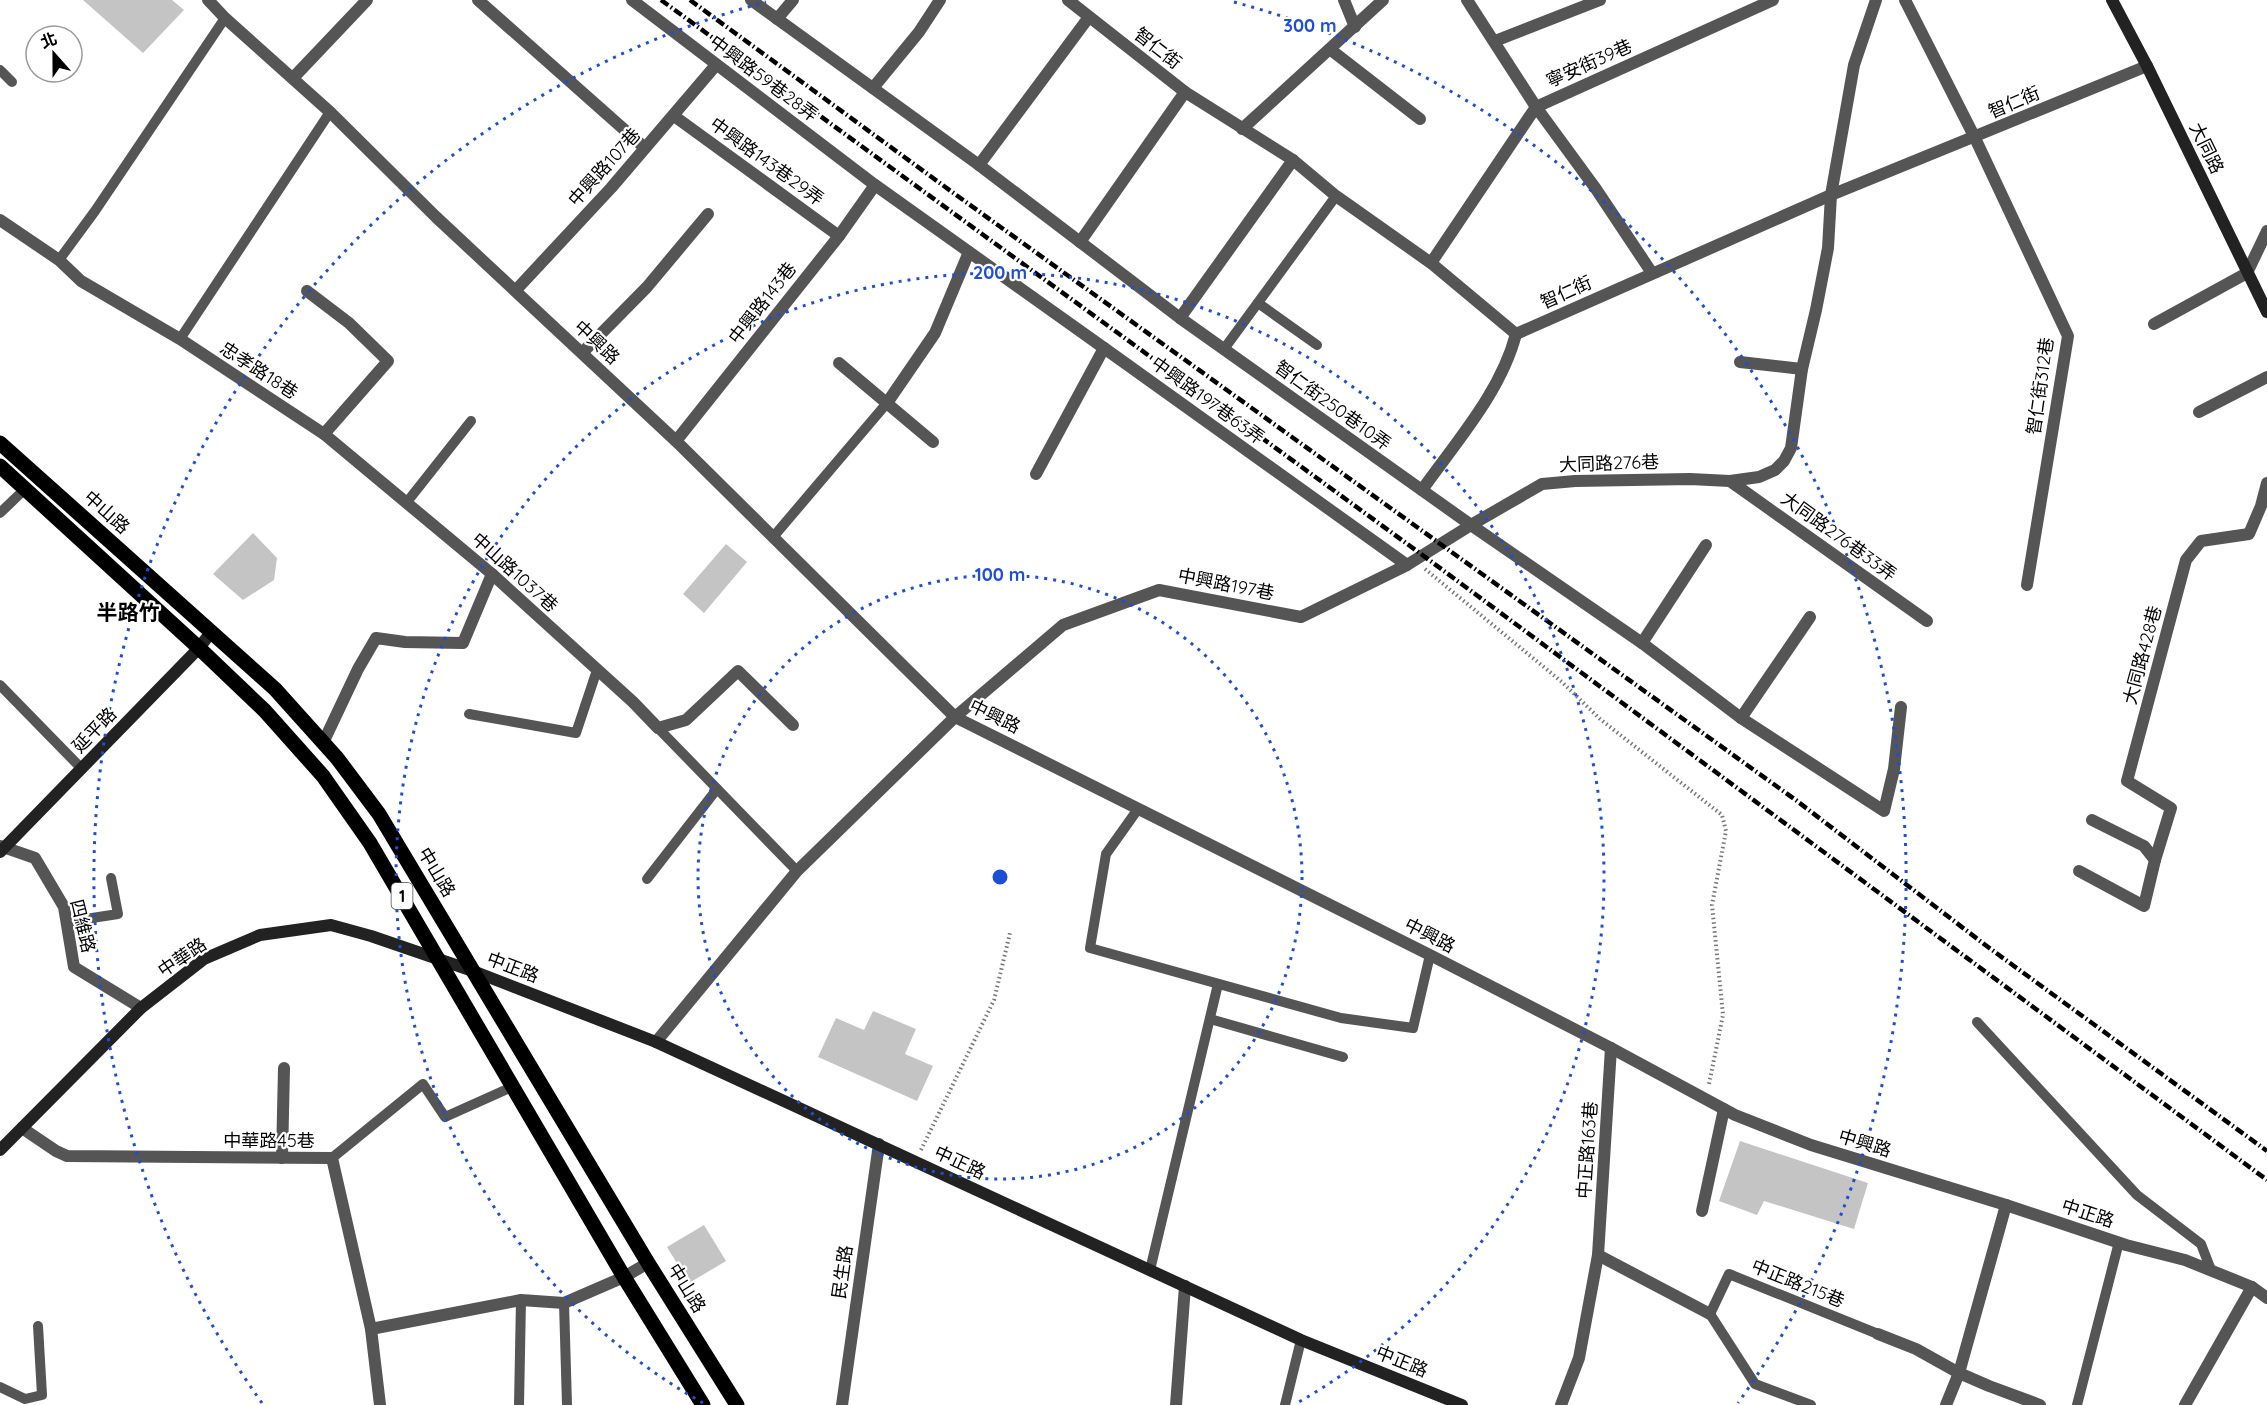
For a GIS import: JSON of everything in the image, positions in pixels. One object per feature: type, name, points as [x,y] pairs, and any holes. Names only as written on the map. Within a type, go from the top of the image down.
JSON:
[{"type":"main road","name":"中山路","points":[[0,443],[275,689],[337,758],[379,814],[648,1263],[737,1405]]},
{"type":"main road","name":"1","points":[[0,466],[265,711],[323,776],[370,843],[624,1277],[703,1405]]},
{"type":"street","name":"中興路","points":[[208,0],[225,18],[330,111],[436,216],[676,441],[955,717],[1043,759],[1430,955],[1724,1109],[1811,1145],[1894,1171]]},
{"type":"street","points":[[293,78],[367,0]]},
{"type":"street","points":[[478,0],[645,148]]},
{"type":"street","name":"中興路59巷28弄","points":[[632,0],[875,185],[969,252]]},
{"type":"street","name":"智仁街250巷10弄","points":[[751,0],[979,165],[1180,318],[1471,525]]},
{"type":"street","points":[[777,19],[793,0]]},
{"type":"street","points":[[873,88],[919,32],[940,0]]},
{"type":"street","name":"智仁街","points":[[1068,0],[1185,92],[1293,160],[1336,196],[1431,263],[1516,334],[1831,195],[2147,66]]},
{"type":"street","points":[[1344,0],[1355,27]]},
{"type":"street","points":[[1242,129],[1383,0]]},
{"type":"street","name":"寧安街39巷","points":[[1467,0],[1536,107],[1773,0]]},
{"type":"street","points":[[1495,41],[1600,0]]},
{"type":"street","name":"大同路276巷","points":[[1471,525],[1542,484],[1575,481],[1690,479],[1730,481],[1759,477],[1775,470],[1784,460],[1791,448],[1802,369],[1828,248],[1831,195],[1854,65],[1876,0]]},
{"type":"street","name":"智仁街312巷","points":[[1905,0],[1975,138],[2068,336],[2027,585]]},
{"type":"street","name":"大同路","points":[[2112,0],[2147,66],[2267,312]]},
{"type":"street","points":[[979,165],[1089,17]]},
{"type":"street","points":[[1331,50],[1420,119]]},
{"type":"street","name":"中興路107巷","points":[[516,290],[611,188],[716,65]]},
{"type":"street","points":[[1080,243],[1185,92]]},
{"type":"street","points":[[1431,263],[1536,107],[1596,189],[1652,273]]},
{"type":"street","name":"中興路143巷29弄","points":[[674,116],[839,236]]},
{"type":"street","points":[[1180,318],[1293,160]]},
{"type":"street","name":"中興路143巷","points":[[676,441],[839,236],[875,185]]},
{"type":"street","points":[[583,352],[647,287],[708,214]]},
{"type":"street","name":"忠孝路18巷","points":[[0,220],[59,260],[81,281],[180,339],[324,434],[406,502]]},
{"type":"street","points":[[2154,324],[2247,273],[2267,231]]},
{"type":"street","points":[[887,403],[935,333],[969,252]]},
{"type":"street","name":"中興路197巷63弄","points":[[969,252],[1410,562]]},
{"type":"street","points":[[307,291],[349,323],[388,361],[324,434]]},
{"type":"street","points":[[1422,490],[1490,394],[1511,353],[1516,334]]},
{"type":"street","points":[[1036,474],[1104,348]]},
{"type":"street","points":[[1740,362],[1802,369]]},
{"type":"street","points":[[839,363],[933,442]]},
{"type":"street","points":[[2199,412],[2267,377]]},
{"type":"street","name":"大同路276巷33弄","points":[[1730,481],[1927,621]]},
{"type":"street","name":"大同路428巷","points":[[2155,860],[2171,808],[2127,781],[2186,560],[2201,541],[2249,534],[2261,506],[2267,483]]},
{"type":"street","name":"中山路1037巷","points":[[406,502],[492,574],[658,728]]},
{"type":"street","points":[[1471,525],[1642,643],[1741,718],[1884,811],[1894,769],[1901,707]]},
{"type":"street","name":"中興路197巷","points":[[955,717],[1063,625],[1159,590],[1301,616],[1410,562],[1471,525]]},
{"type":"street","points":[[1642,643],[1706,545]]},
{"type":"street","points":[[323,743],[358,669],[376,638],[405,642],[463,643],[492,574]]},
{"type":"street","points":[[1741,718],[1810,617]]},
{"type":"street","name":"延平路","points":[[2,849],[199,648],[212,631]]},
{"type":"street","points":[[658,728],[686,720],[738,671],[793,725]]},
{"type":"street","name":"中興路","points":[[656,1042],[797,871],[955,717]]},
{"type":"street","points":[[2079,871],[2144,906],[2155,860],[2144,846],[2092,820]]},
{"type":"street","name":"四維路","points":[[2,849],[35,858],[64,908],[74,967],[141,1008]]},
{"type":"street","name":"中華路","points":[[0,1150],[141,1008],[204,959],[260,935],[331,925],[371,936],[439,960]]},
{"type":"street","name":"中正路","points":[[439,960],[656,1042],[1301,1340],[1459,1404]]},
{"type":"street","name":"中正路163巷","points":[[1561,1405],[1579,1358],[1598,1255],[1611,1048]]},
{"type":"street","points":[[282,1158],[284,1068]]},
{"type":"street","points":[[1702,1211],[1724,1109]]},
{"type":"street","name":"中華路45巷","points":[[22,1128],[67,1156],[332,1158]]},
{"type":"street","name":"民生路","points":[[842,1405],[879,1144]]},
{"type":"street","points":[[332,1158],[371,1329],[380,1405]]},
{"type":"street","name":"中正路","points":[[1894,1171],[2119,1242],[2186,1260],[2252,1287],[2267,1298]]},
{"type":"street","points":[[1946,1405],[1959,1373],[2006,1205]]},
{"type":"street","points":[[1598,1255],[1710,1314]]},
{"type":"street","points":[[371,1329],[521,1300],[564,1303],[624,1277],[648,1263]]},
{"type":"street","points":[[1176,1405],[1185,1286]]},
{"type":"street","points":[[2184,1405],[2252,1287]]},
{"type":"street","name":"中正路215巷","points":[[1878,1334],[1916,1349],[1959,1373],[2020,1402],[2040,1405]]},
{"type":"lane","points":[[59,260],[95,211],[225,18]]},
{"type":"lane","points":[[0,70],[12,82]]},
{"type":"lane","points":[[180,339],[330,111]]},
{"type":"lane","points":[[1224,349],[1336,196]]},
{"type":"lane","points":[[1258,303],[1317,345]]},
{"type":"lane","points":[[774,536],[887,403]]},
{"type":"lane","points":[[406,502],[471,421]]},
{"type":"lane","points":[[0,513],[25,489]]},
{"type":"lane","points":[[469,714],[576,733],[597,670]]},
{"type":"lane","points":[[0,685],[82,769]]},
{"type":"lane","name":"中山路1037巷","points":[[658,728],[797,871]]},
{"type":"lane","points":[[647,879],[717,789]]},
{"type":"lane","points":[[1138,809],[1106,854],[1090,948],[1341,1018],[1413,1028],[1430,955]]},
{"type":"lane","points":[[66,922],[118,914],[111,878]]},
{"type":"lane","points":[[1150,1270],[1218,984]]},
{"type":"lane","points":[[1210,1019],[1343,1056]]},
{"type":"lane","points":[[1977,1022],[2137,1195],[2201,1244],[2211,1270]]},
{"type":"lane","name":"中華路45巷","points":[[332,1158],[423,1084],[445,1117],[512,1087]]},
{"type":"lane","points":[[2077,1405],[2119,1242]]},
{"type":"lane","name":"中正路215巷","points":[[1710,1314],[1729,1274],[1878,1334]]},
{"type":"lane","points":[[519,1405],[521,1300]]},
{"type":"lane","points":[[564,1303],[567,1405]]},
{"type":"lane","points":[[1710,1314],[1755,1384],[1811,1405]]},
{"type":"lane","points":[[0,1387],[25,1399],[42,1395],[38,1326]]},
{"type":"lane","points":[[1285,1405],[1301,1340]]},
{"type":"path","points":[[1410,562],[1562,682],[1600,719],[1722,815],[1726,831],[1712,905],[1723,1015],[1706,1099]]},
{"type":"path","points":[[916,1161],[993,1000],[1010,933]]},
{"type":"building","points":[[83,0],[172,0],[184,10],[143,53]]},
{"type":"building","points":[[253,533],[277,558],[274,580],[243,600],[213,574]]},
{"type":"building","points":[[726,544],[747,562],[704,613],[683,594]]},
{"type":"building","points":[[873,1011],[916,1029],[905,1054],[933,1066],[917,1101],[818,1057],[836,1018],[864,1030]]},
{"type":"building","points":[[1740,1141],[1868,1183],[1854,1229],[1764,1201],[1757,1215],[1719,1201]]},
{"type":"building","points":[[704,1225],[726,1261],[689,1283],[667,1247]]},
{"type":"railway","points":[[661,0],[1421,554],[2267,1180]]},
{"type":"railway","points":[[690,0],[952,192],[1797,801],[1988,947],[2267,1151]]},
{"type":"district","name":"半路竹","points":[[128,612]]}]
